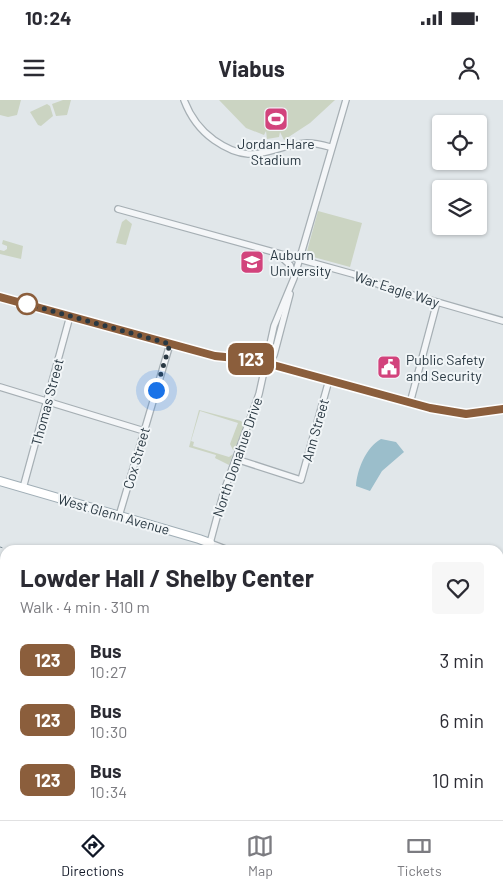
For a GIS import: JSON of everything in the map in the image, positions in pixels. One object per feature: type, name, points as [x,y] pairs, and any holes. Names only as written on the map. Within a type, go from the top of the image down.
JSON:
[{"type":"main road","name":"West Glenn Avenue","points":[[0,481],[119,516],[206,545]]},
{"type":"street","points":[[184,100],[196,123],[210,137],[232,151],[241,154],[262,154],[307,143],[330,147]]},
{"type":"street","name":"North Donahue Drive","points":[[209,545],[224,492],[255,407],[267,363],[274,354],[291,285],[330,147],[346,100]]},
{"type":"street","name":"War Eagle Way","points":[[118,209],[353,274],[385,287],[503,321]]},
{"type":"street","points":[[276,252],[290,265],[294,278]]},
{"type":"street","points":[[0,297],[170,344],[225,358],[267,363],[410,403],[458,413],[503,409]]},
{"type":"street","points":[[410,403],[438,302]]},
{"type":"street","name":"Thomas Street","points":[[23,488],[70,316]]},
{"type":"street","name":"Cox Street","points":[[119,516],[170,344]]},
{"type":"street","name":"Ann Street","points":[[236,459],[301,480],[329,380]]},
{"type":"street","points":[[0,387],[144,431]]},
{"type":"green space","points":[[0,100],[21,100],[17,115],[8,117],[0,115]]},
{"type":"green space","points":[[63,100],[71,100],[67,115],[56,116],[52,104]]},
{"type":"green space","name":"Jordan-Hare Stadium","points":[[219,100],[335,100],[310,123],[284,140],[280,132],[279,137],[267,139],[266,131],[264,135],[246,128]]},
{"type":"green space","points":[[47,104],[50,106],[53,116],[41,126],[38,125],[30,112]]},
{"type":"green space","points":[[318,211],[362,223],[350,267],[306,255]]},
{"type":"green space","points":[[126,219],[132,224],[126,245],[116,243],[122,222]]},
{"type":"green space","points":[[3,240],[23,246],[21,259],[0,254],[0,250],[4,251],[7,249],[7,246],[2,244]]},
{"type":"green space","points":[[199,410],[241,421],[245,425],[236,450],[233,450],[230,444],[238,423],[200,411],[191,441],[194,442],[193,446],[229,457],[233,454],[229,465],[215,458],[216,455],[189,447]]},
{"type":"water","points":[[381,439],[396,442],[404,452],[382,471],[370,491],[356,486],[363,459],[371,447]]},
{"type":"bus line","name":"123","points":[[0,297],[215,356],[255,360],[430,408],[466,414],[503,409]]},
{"type":"place","name":"Jordan-Hare Stadium","points":[[276,119]]},
{"type":"place","name":"Auburn University","points":[[252,262]]},
{"type":"place","name":"Public Safety and Security","points":[[389,367]]},
{"type":"route","points":[[27,304],[170,344],[156,390]]}]
